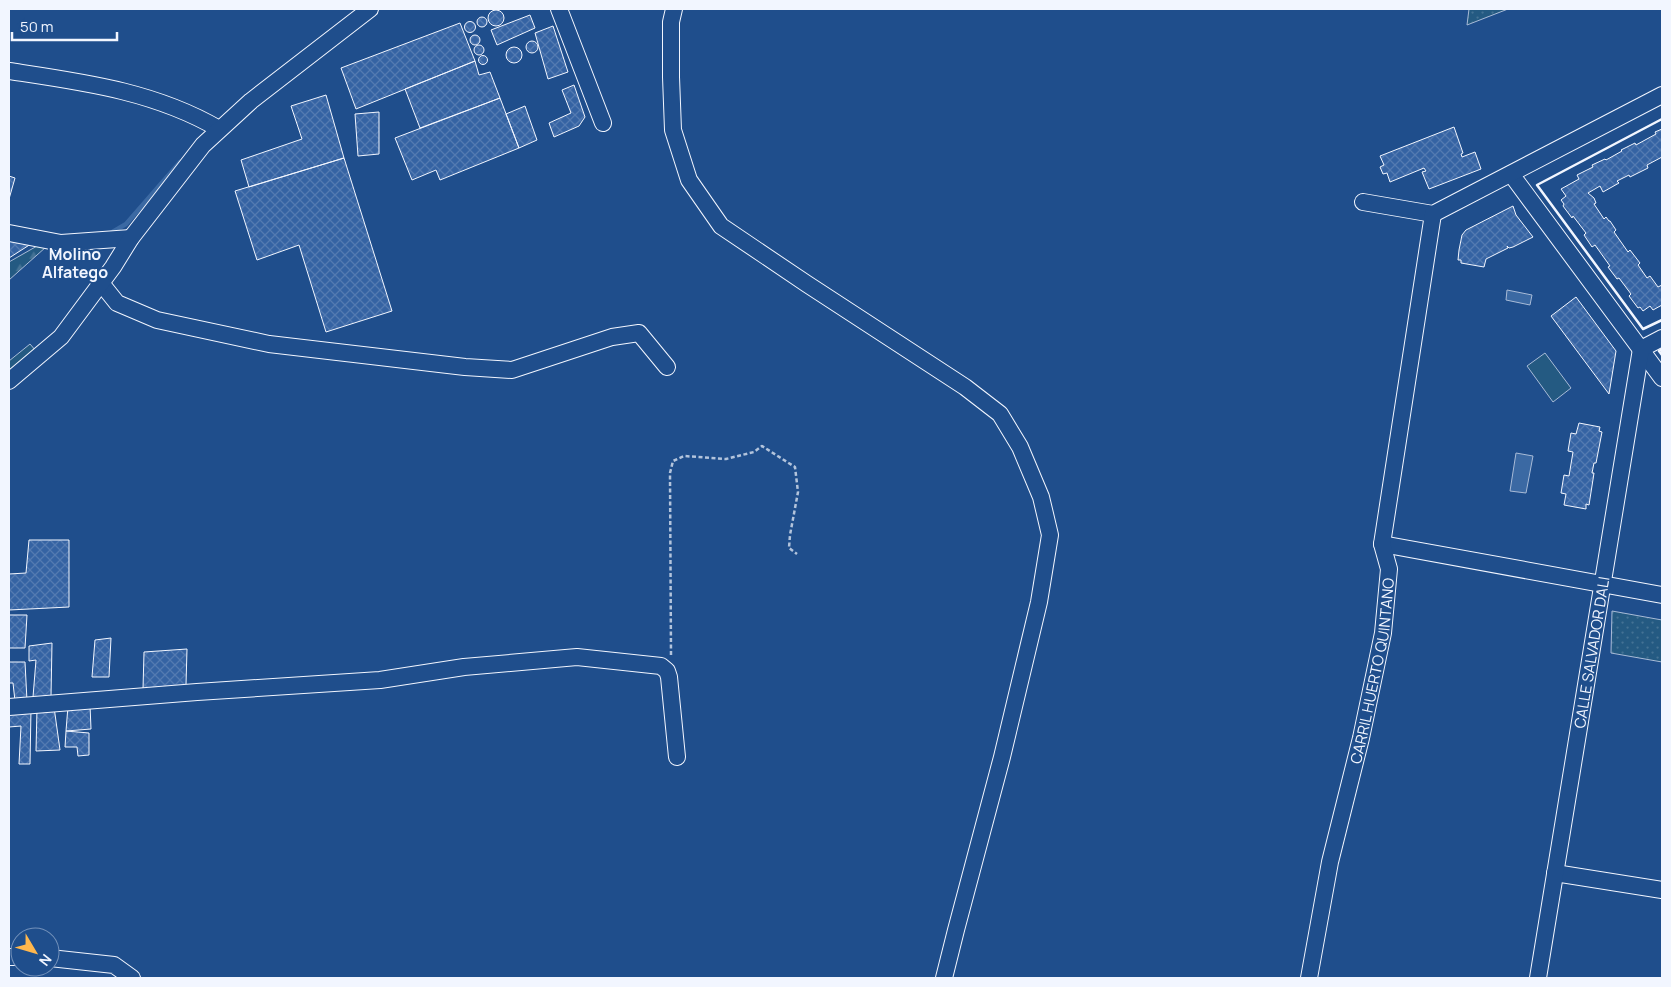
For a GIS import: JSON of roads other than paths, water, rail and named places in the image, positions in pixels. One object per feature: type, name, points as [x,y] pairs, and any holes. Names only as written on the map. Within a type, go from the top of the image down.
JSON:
[{"type":"street","points":[[9,381],[61,337],[131,238],[203,145],[252,101],[370,9]]},
{"type":"street","points":[[559,9],[603,123]]},
{"type":"street","points":[[674,9],[671,77],[673,130],[689,180],[721,226],[965,387],[1000,414],[1020,448],[1041,497],[1050,535],[1039,602],[1002,757],[944,978]]},
{"type":"street","points":[[9,71],[86,82],[157,100],[194,114],[219,129]]},
{"type":"street","points":[[1363,202],[1433,214],[1662,95]]},
{"type":"street","points":[[1511,174],[1662,378]]},
{"type":"street","name":"CARRIL HUERTO QUINTANO","points":[[1308,978],[1330,862],[1361,738],[1383,633],[1389,569],[1382,544],[1433,214]]},
{"type":"street","points":[[9,233],[61,243],[131,238]]},
{"type":"street","points":[[101,283],[117,303],[157,320],[269,344],[465,367],[512,370],[612,337],[639,334],[667,367]]},
{"type":"street","points":[[1641,349],[1662,338]]},
{"type":"street","name":"CALLE SALVADOR DALI","points":[[1538,978],[1641,349]]},
{"type":"street","points":[[1382,544],[1662,595]]},
{"type":"street","points":[[9,706],[380,680],[464,667],[577,658],[661,666],[667,671],[677,757]]},
{"type":"street","points":[[1555,873],[1662,890]]},
{"type":"street","points":[[60,959],[114,964],[132,978]]},
{"type":"waterway","points":[[109,234],[126,224],[180,162]]},
{"type":"district","name":"Molino Alfatego","points":[[75,263]]}]
